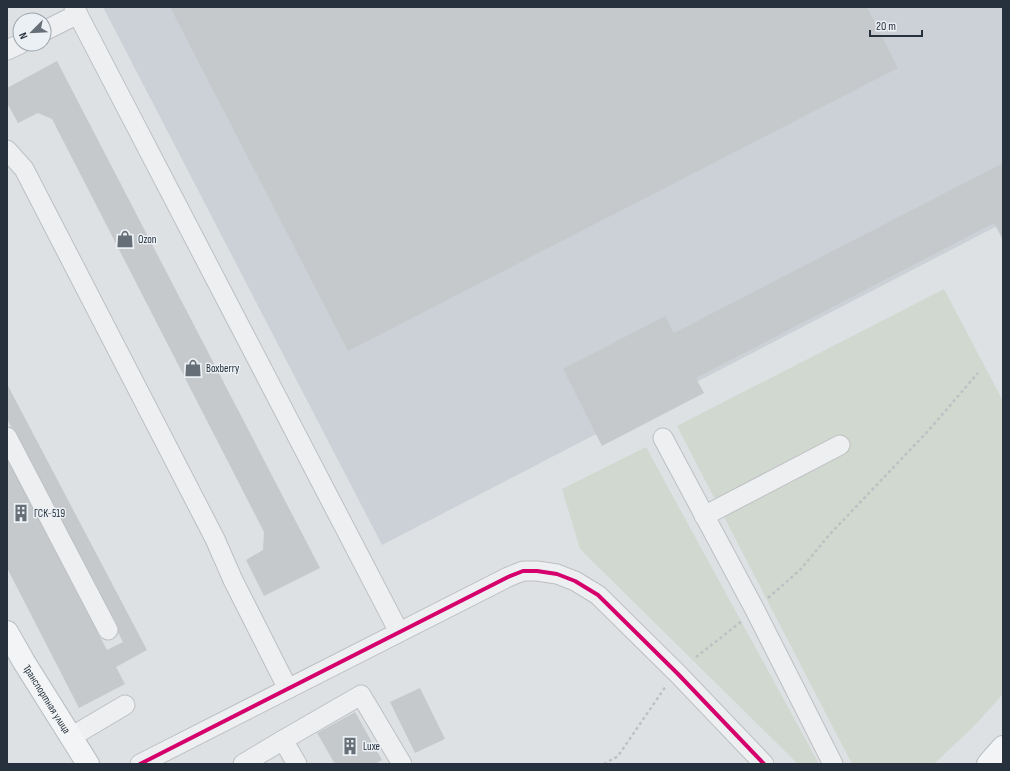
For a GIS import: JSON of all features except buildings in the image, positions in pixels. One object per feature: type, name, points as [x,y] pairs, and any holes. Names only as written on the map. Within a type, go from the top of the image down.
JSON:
[{"type":"main road","name":"Транспортная улица","points":[[7,632],[24,662],[88,764]]},
{"type":"main road","points":[[988,764],[1003,747]]},
{"type":"street","points":[[52,26],[76,10],[398,632]]},
{"type":"street","points":[[7,150],[24,170],[215,539],[233,580],[288,689]]},
{"type":"street","points":[[7,437],[108,630]]},
{"type":"street","points":[[663,438],[755,610],[834,764]]},
{"type":"street","points":[[704,516],[840,445]]},
{"type":"street","points":[[140,764],[508,577],[524,571],[537,571],[557,574],[575,581],[598,595],[678,674],[764,764]]},
{"type":"street","points":[[242,764],[361,695],[402,764]]},
{"type":"street","points":[[71,737],[125,705]]},
{"type":"street","points":[[283,740],[297,764]]},
{"type":"path","points":[[696,656],[755,610],[801,569],[830,534],[928,431],[978,373]]},
{"type":"path","points":[[604,764],[618,756],[666,686]]},
{"type":"shaded area","points":[[103,7],[1001,7],[1003,10],[1003,223],[382,545]]},
{"type":"shaded area","points":[[944,289],[1003,401],[1003,694],[975,725],[934,764],[852,764],[677,426]]},
{"type":"shaded area","points":[[646,447],[819,764],[798,764],[580,549],[562,489]]},
{"type":"cycle path","points":[[140,764],[508,577],[523,571],[537,571],[557,574],[575,581],[598,595],[678,674],[764,764]]},
{"type":"place","name":"Ozon","points":[[125,239]]},
{"type":"place","name":"Boxberry","points":[[193,368]]},
{"type":"place","name":"ГСК-519","points":[[21,513]]},
{"type":"place","name":"Luxe","points":[[350,746]]}]
